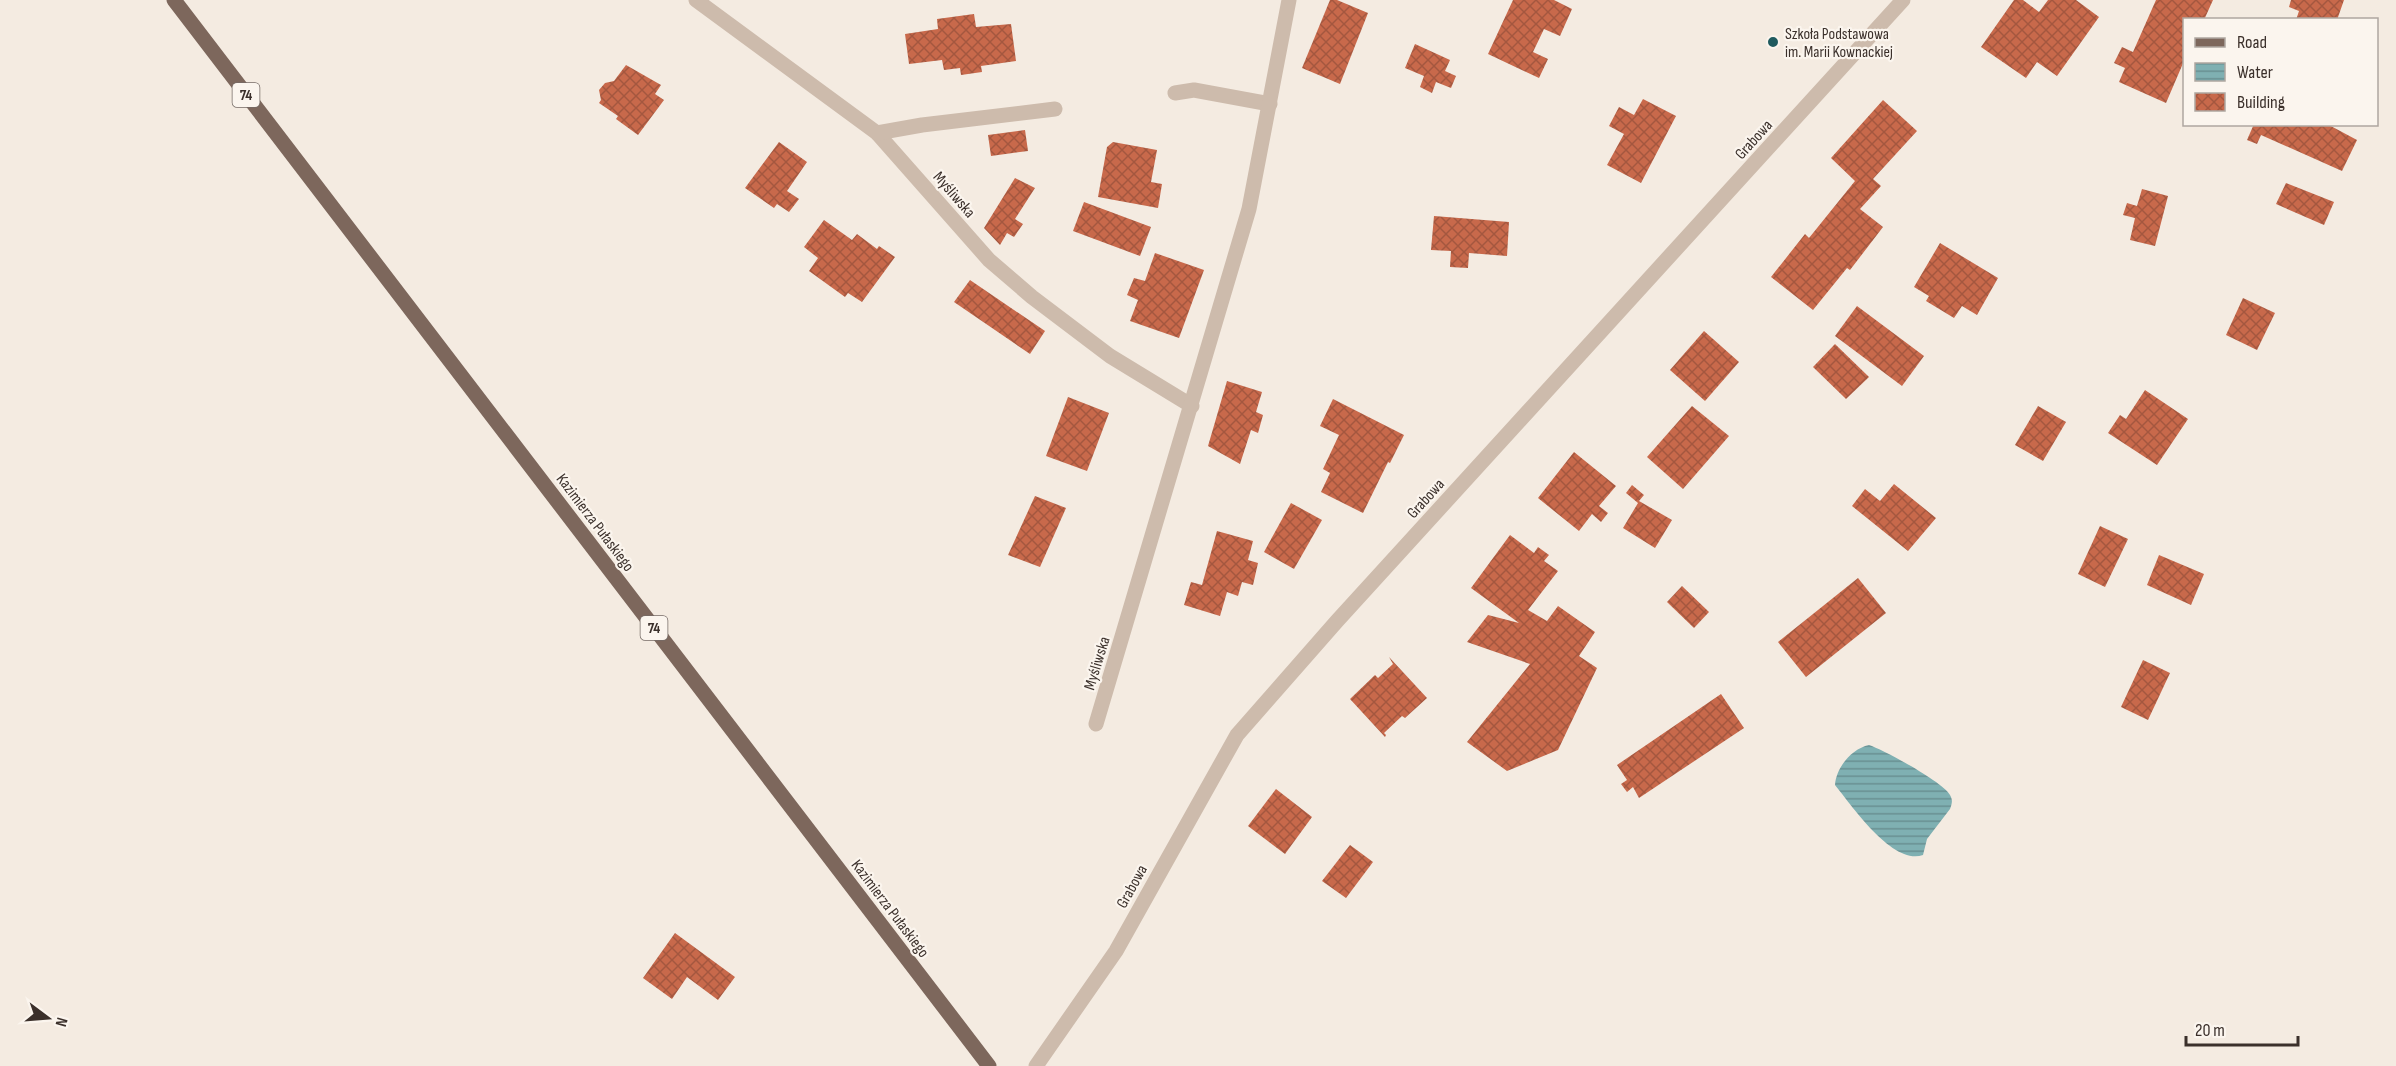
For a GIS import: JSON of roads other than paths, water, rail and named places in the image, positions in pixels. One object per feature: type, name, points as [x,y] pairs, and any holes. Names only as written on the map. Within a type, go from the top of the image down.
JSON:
[{"type":"main road","name":"Kazimierza Pułaskiego","points":[[174,0],[989,1066]]},
{"type":"street","name":"Myśliwska","points":[[696,0],[877,133],[988,260],[1032,297],[1110,356],[1192,406]]},
{"type":"street","name":"Myśliwska","points":[[1096,724],[1249,209],[1289,0]]},
{"type":"street","name":"Grabowa","points":[[1036,1066],[1116,951],[1237,735],[1353,604],[1903,0]]},
{"type":"street","points":[[1175,93],[1194,90],[1270,104]]},
{"type":"street","points":[[877,133],[922,125],[1055,110]]},
{"type":"water","points":[[1869,745],[1925,775],[1945,789],[1951,797],[1950,809],[1927,839],[1923,855],[1911,856],[1899,852],[1886,843],[1862,819],[1835,785],[1838,772],[1846,760],[1862,747]]},
{"type":"place","name":"Szkoła Podstawowa im. Marii Kownackiej","points":[[1773,42]]}]
